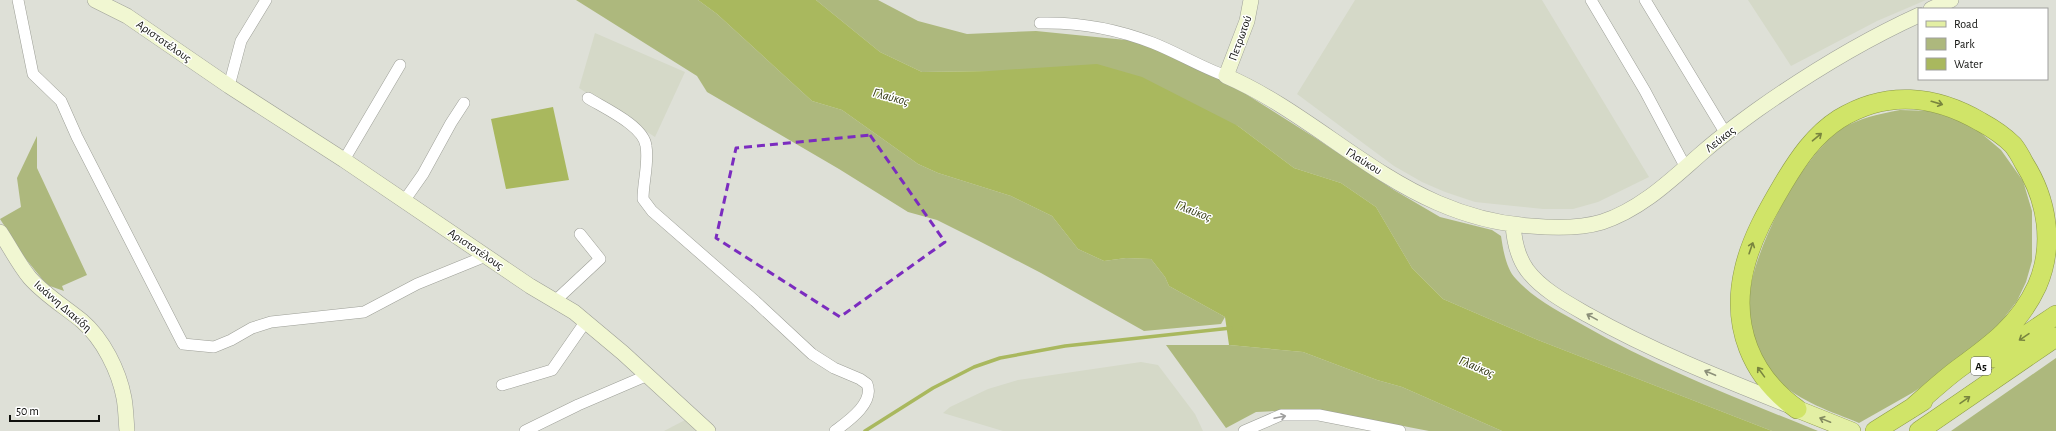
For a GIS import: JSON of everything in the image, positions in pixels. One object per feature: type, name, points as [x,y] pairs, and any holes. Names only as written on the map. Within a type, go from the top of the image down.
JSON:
[{"type":"highway","points":[[1798,409],[1781,398],[1772,387],[1756,365],[1746,341],[1740,317],[1741,284],[1746,261],[1756,234],[1776,195],[1812,140],[1838,120],[1866,106],[1899,99],[1932,101],[1961,111],[1989,127],[2013,145],[2037,183],[2046,216],[2047,244],[2045,265],[2037,287],[2006,332],[1907,411]]},
{"type":"highway","name":"Α5","points":[[1875,431],[1962,378],[2056,315]]},
{"type":"highway","name":"Α5","points":[[1926,426],[2056,337]]},
{"type":"main road","points":[[1798,409],[1852,431]]},
{"type":"street","points":[[18,0],[33,74],[61,101],[77,137],[183,344],[214,347],[231,340],[252,328],[271,322],[364,312],[417,284],[486,256]]},
{"type":"street","name":"Αριστοτέλους","points":[[96,0],[127,16],[229,86],[344,160],[486,256],[586,321],[648,375],[708,431]]},
{"type":"street","points":[[229,86],[241,41],[266,0]]},
{"type":"street","name":"Πετρωτού","points":[[1226,76],[1247,21],[1249,0]]},
{"type":"street","points":[[1591,0],[1645,92],[1686,168]]},
{"type":"street","points":[[1645,0],[1726,134]]},
{"type":"street","points":[[1933,8],[1951,0]]},
{"type":"street","name":"Λεύκας","points":[[1513,224],[1570,227],[1602,222],[1623,213],[1647,198],[1757,110],[1851,49],[1918,16]]},
{"type":"street","points":[[1040,23],[1077,24],[1121,33],[1155,44],[1226,76]]},
{"type":"street","points":[[344,160],[400,65]]},
{"type":"street","name":"Γλαύκου","points":[[1226,76],[1269,98],[1369,165],[1426,197],[1493,222],[1513,224]]},
{"type":"street","points":[[588,98],[634,128],[645,141],[646,155],[643,199],[652,211],[755,301],[812,354],[834,368],[860,379],[867,384],[868,392],[863,406],[835,431]]},
{"type":"street","points":[[404,201],[423,174],[451,123],[464,103]]},
{"type":"street","points":[[1513,224],[1513,239],[1522,262],[1539,283],[1559,298],[1597,320],[1658,351],[1798,409]]},
{"type":"street","name":"Ιωάννη Διακίδη","points":[[0,232],[30,277],[44,292],[83,322],[95,334],[111,362],[124,396],[127,431]]},
{"type":"street","points":[[555,301],[600,259],[580,234]]},
{"type":"street","points":[[502,386],[552,370],[586,321]]},
{"type":"street","points":[[525,431],[578,405],[648,375]]},
{"type":"street","points":[[1244,431],[1281,415],[1319,415],[1400,431]]},
{"type":"highlighted area","points":[[870,135],[945,242],[840,317],[716,238],[736,148]]},
{"type":"shaded area","points":[[1355,0],[1542,0],[1649,177],[1598,202],[1573,209],[1543,209],[1475,202],[1445,192],[1422,182],[1394,166],[1297,94]]},
{"type":"shaded area","points":[[1748,0],[1926,0],[1877,21],[1791,66]]},
{"type":"shaded area","points":[[595,33],[685,72],[655,137],[579,88]]},
{"type":"shaded area","points":[[1141,362],[1158,365],[1195,414],[1203,431],[1003,431],[943,413],[950,407],[988,389],[1018,380]]},
{"type":"shaded area","points":[[687,419],[699,431],[664,431]]},
{"type":"green space","points":[[576,0],[698,0],[717,14],[812,101],[842,110],[918,164],[938,173],[1011,196],[1052,216],[1078,249],[1104,261],[1126,258],[1151,259],[1165,277],[1169,286],[1225,317],[1221,324],[1144,331],[1041,273],[979,241],[937,220],[908,212],[839,169],[707,92],[697,76]]},
{"type":"green space","points":[[816,0],[878,0],[918,21],[967,34],[1036,31],[1136,41],[1222,79],[1394,190],[1440,217],[1492,230],[1501,236],[1507,264],[1516,279],[1539,299],[1565,315],[1611,341],[1669,369],[1818,431],[1772,431],[1538,340],[1443,299],[1412,268],[1376,207],[1341,183],[1294,168],[1238,126],[989,71],[922,72],[880,52]]},
{"type":"green space","points":[[1900,110],[1932,111],[1956,119],[1975,128],[2001,150],[2023,181],[2032,211],[2032,261],[2026,282],[2017,301],[1993,332],[1944,372],[1912,393],[1859,423],[1801,398],[1781,383],[1767,366],[1758,349],[1750,321],[1749,301],[1752,281],[1768,233],[1795,183],[1825,143],[1840,130],[1854,122]]},
{"type":"green space","points":[[37,136],[37,168],[87,275],[62,286],[64,291],[47,285],[25,258],[0,219],[21,207],[17,178]]},
{"type":"green space","points":[[1166,345],[1229,345],[1303,352],[1377,380],[1402,387],[1502,431],[1429,431],[1315,409],[1256,412],[1226,428]]},
{"type":"green space","points":[[2056,358],[2056,431],[1951,431]]},
{"type":"water","name":"Γλαύκος","points":[[698,0],[816,0],[880,52],[922,72],[989,71],[1097,64],[1142,77],[1238,126],[1294,168],[1341,183],[1376,207],[1412,268],[1443,299],[1538,340],[1772,431],[1502,431],[1402,387],[1377,380],[1303,352],[1229,345],[1225,317],[1169,286],[1165,277],[1151,259],[1126,258],[1104,261],[1078,249],[1052,216],[1011,196],[938,173],[918,164],[842,110],[812,101],[717,14]]},
{"type":"water","points":[[553,107],[569,180],[506,189],[491,119]]},
{"type":"waterway","points":[[865,431],[933,388],[974,367],[1000,358],[1065,346],[1231,328]]}]
